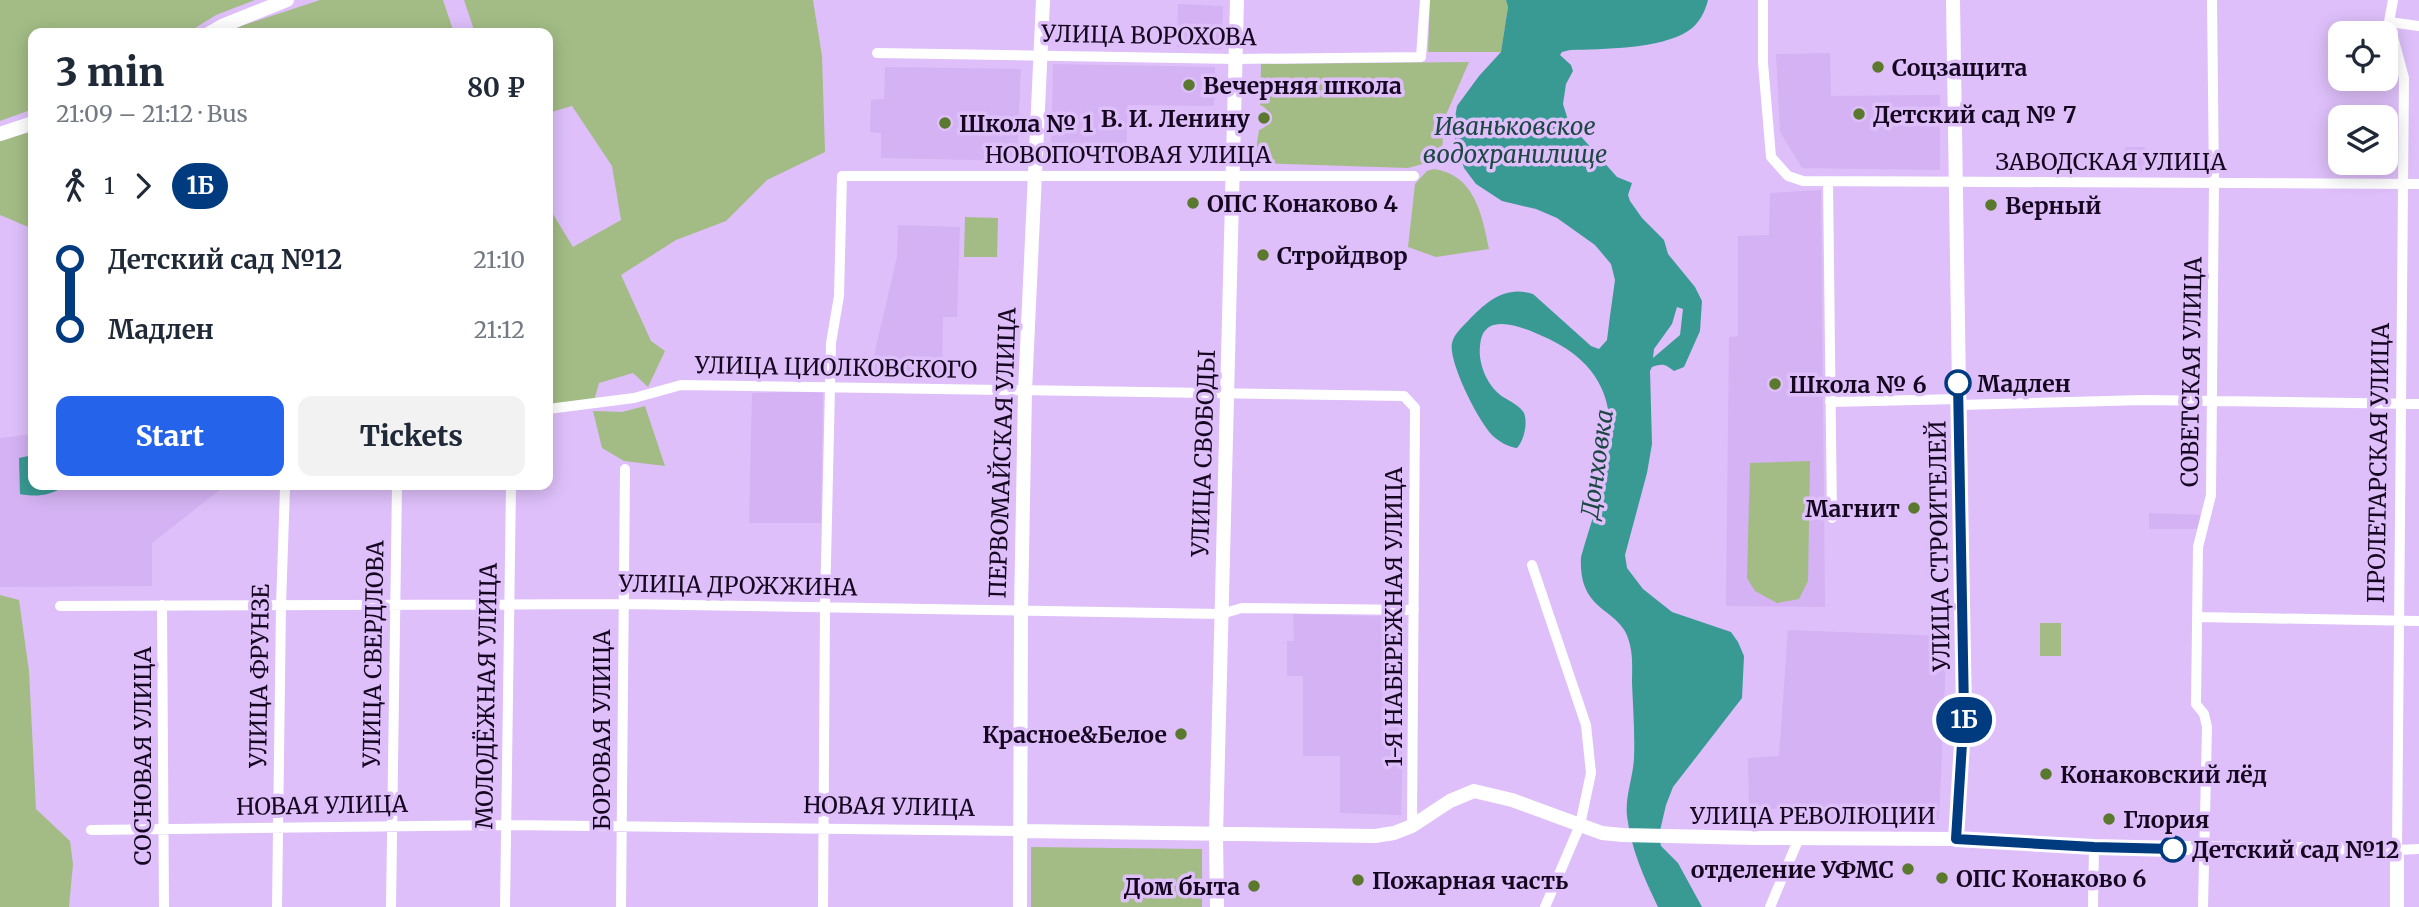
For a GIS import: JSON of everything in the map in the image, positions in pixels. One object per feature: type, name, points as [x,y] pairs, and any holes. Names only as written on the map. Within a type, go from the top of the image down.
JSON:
[{"type":"main road","points":[[219,28],[287,0]]},
{"type":"main road","name":"ПЕРВОМАЙСКАЯ УЛИЦА","points":[[1020,907],[1025,391],[1043,0]]},
{"type":"main road","name":"УЛИЦА СВОБОДЫ","points":[[1217,907],[1216,835],[1237,0]]},
{"type":"main road","name":"УЛИЦА СТРОИТЕЛЕЙ","points":[[1953,0],[1964,712],[1956,839]]},
{"type":"main road","points":[[0,134],[28,125]]},
{"type":"main road","name":"НОВАЯ УЛИЦА","points":[[1021,831],[1375,836],[1412,827],[1450,802],[1474,791],[1505,797],[1602,833],[1669,837]]},
{"type":"main road","name":"УЛИЦА РЕВОЛЮЦИИ","points":[[1669,837],[1956,839],[2094,847],[2397,850]]},
{"type":"main road","name":"ПРОЛЕТАРСКАЯ УЛИЦА","points":[[2397,850],[2397,907]]},
{"type":"street","name":"УЛИЦА ВОРОХОВА","points":[[877,53],[1236,59],[1421,57],[1424,0]]},
{"type":"street","name":"ЗАВОДСКАЯ УЛИЦА","points":[[1763,0],[1763,64],[1771,157],[1788,176],[1803,181],[2419,184]]},
{"type":"street","name":"СОВЕТСКАЯ УЛИЦА","points":[[2203,907],[2207,727],[2204,714],[2196,704],[2198,547],[2211,495],[2214,182],[2212,0]]},
{"type":"street","points":[[2389,21],[2393,0]]},
{"type":"street","points":[[2398,23],[2419,26]]},
{"type":"street","name":"ПРОЛЕТАРСКАЯ УЛИЦА","points":[[2397,850],[2404,78],[2398,56]]},
{"type":"street","name":"НОВОПОЧТОВАЯ УЛИЦА","points":[[830,386],[831,343],[839,296],[842,176],[1414,176]]},
{"type":"street","points":[[1828,181],[1832,518]]},
{"type":"street","name":"УЛИЦА ЦИОЛКОВСКОГО","points":[[553,408],[634,398],[681,385],[1404,396],[1415,408]]},
{"type":"street","points":[[823,907],[830,386]]},
{"type":"street","points":[[1830,401],[2144,400],[2419,404]]},
{"type":"street","name":"1-Я НАБЕРЕЖНАЯ УЛИЦА","points":[[1412,827],[1415,408]]},
{"type":"street","name":"БОРОВАЯ УЛИЦА","points":[[621,907],[625,469]]},
{"type":"street","name":"УЛИЦА ФРУНЗЕ","points":[[278,907],[285,490]]},
{"type":"street","name":"УЛИЦА СВЕРДЛОВА","points":[[391,907],[397,490]]},
{"type":"street","name":"МОЛОДЁЖНАЯ УЛИЦА","points":[[505,907],[511,490]]},
{"type":"street","points":[[1532,565],[1586,725],[1591,773],[1580,825],[1545,907]]},
{"type":"street","name":"УЛИЦА ДРОЖЖИНА","points":[[60,606],[623,604],[1222,614],[1242,608],[1414,610]]},
{"type":"street","name":"СОСНОВАЯ УЛИЦА","points":[[162,605],[163,907]]},
{"type":"street","points":[[2197,617],[2419,621]]},
{"type":"street","name":"НОВАЯ УЛИЦА","points":[[91,830],[505,825],[1021,831]]},
{"type":"street","points":[[1770,907],[1799,838]]},
{"type":"street","points":[[2093,907],[2094,847]]},
{"type":"street","name":"УЛИЦА РЕВОЛЮЦИИ","points":[[2397,850],[2419,849]]},
{"type":"shaded area","points":[[0,0],[255,0],[216,15],[195,28],[28,28],[28,111],[0,121]]},
{"type":"shaded area","points":[[320,0],[443,0],[452,28],[238,28]]},
{"type":"shaded area","points":[[464,0],[813,0],[822,56],[825,152],[767,180],[726,221],[676,240],[621,275],[651,341],[665,351],[648,387],[633,373],[599,383],[594,401],[553,405],[553,214],[573,247],[621,220],[612,166],[572,106],[553,112],[553,28],[473,28]]},
{"type":"shaded area","points":[[1430,0],[1506,0],[1508,7],[1501,52],[1428,52]]},
{"type":"shaded area","points":[[1178,4],[1223,6],[1222,49],[1177,47]]},
{"type":"shaded area","name":"Детский сад № 7","points":[[1830,53],[1831,96],[1940,95],[1940,170],[1802,168],[1780,132],[1776,54]]},
{"type":"shaded area","points":[[1469,62],[1445,117],[1441,159],[1408,168],[1254,163],[1259,130],[1267,125],[1270,118],[1267,110],[1260,105],[1261,64]]},
{"type":"shaded area","points":[[1053,64],[1215,67],[1214,106],[1128,105],[1126,159],[1051,157]]},
{"type":"shaded area","name":"Школа № 1","points":[[885,67],[1021,69],[1017,161],[881,158],[881,133],[870,132],[871,100],[884,99]]},
{"type":"shaded area","points":[[28,133],[28,227],[0,215],[0,141]]},
{"type":"shaded area","points":[[2125,147],[2144,147],[2148,151],[2148,172],[2126,172]]},
{"type":"shaded area","points":[[1434,169],[1459,179],[1468,188],[1479,210],[1489,249],[1436,257],[1408,247],[1415,184],[1427,171]]},
{"type":"shaded area","name":"Школа № 6","points":[[1821,190],[1825,607],[1726,606],[1729,337],[1738,336],[1738,236],[1769,235],[1770,193]]},
{"type":"shaded area","points":[[965,217],[998,218],[997,257],[964,257]]},
{"type":"shaded area","points":[[898,225],[960,227],[957,317],[943,317],[942,375],[870,372],[897,257]]},
{"type":"shaded area","points":[[823,391],[821,523],[749,523],[752,393]]},
{"type":"shaded area","points":[[645,406],[665,466],[624,461],[602,448],[593,411],[622,412]]},
{"type":"shaded area","points":[[28,435],[28,490],[220,490],[152,543],[152,586],[0,587],[0,438]]},
{"type":"shaded area","points":[[1810,461],[1808,581],[1799,599],[1777,603],[1755,591],[1747,578],[1750,463]]},
{"type":"shaded area","points":[[2149,513],[2202,515],[2199,529],[2149,529]]},
{"type":"shaded area","points":[[0,595],[19,600],[29,671],[36,809],[70,841],[73,864],[69,907],[0,907]]},
{"type":"shaded area","points":[[1293,614],[1406,617],[1401,815],[1340,813],[1340,756],[1303,756],[1303,676],[1287,676],[1287,641],[1294,641]]},
{"type":"shaded area","points":[[2040,623],[2061,623],[2061,656],[2040,656]]},
{"type":"shaded area","points":[[1788,630],[1947,636],[1939,820],[1795,817],[1794,809],[1749,809],[1748,758],[1779,756]]},
{"type":"shaded area","points":[[1031,847],[1202,849],[1202,907],[1031,907]]},
{"type":"water","name":"Иваньковское водохранилище","points":[[1506,0],[1708,0],[1695,25],[1676,37],[1647,45],[1570,50],[1560,55],[1571,65],[1573,71],[1566,84],[1563,104],[1569,123],[1617,177],[1632,183],[1628,195],[1630,201],[1642,218],[1664,240],[1668,254],[1695,287],[1702,301],[1700,331],[1684,367],[1674,371],[1659,365],[1652,367],[1650,371],[1652,444],[1625,555],[1627,568],[1643,589],[1672,612],[1731,632],[1744,656],[1742,698],[1673,787],[1659,835],[1661,846],[1678,863],[1702,907],[1658,907],[1639,863],[1629,828],[1627,801],[1634,749],[1631,650],[1626,632],[1586,590],[1581,557],[1607,462],[1610,431],[1607,403],[1595,377],[1574,354],[1522,328],[1507,324],[1494,325],[1482,335],[1481,360],[1485,374],[1492,387],[1520,408],[1525,417],[1523,436],[1517,448],[1504,444],[1493,436],[1480,419],[1466,392],[1452,352],[1455,337],[1475,314],[1497,297],[1514,292],[1533,294],[1591,346],[1599,349],[1607,340],[1615,280],[1611,264],[1595,245],[1557,218],[1536,209],[1502,201],[1476,184],[1464,168],[1455,140],[1457,106],[1501,52],[1508,7]],"holes":[[[1677,307],[1683,309],[1680,335],[1653,358],[1654,349],[1672,324]]]},
{"type":"water","points":[[28,456],[28,490],[57,490],[42,495],[20,494],[19,458]]},
{"type":"bus line","name":"1Б","points":[[1958,383],[1964,712],[1956,839],[2173,849]]},
{"type":"place","name":"Соцзащита","points":[[1878,67]]},
{"type":"place","name":"Вечерняя школа","points":[[1189,85]]},
{"type":"place","name":"Детский сад № 7","points":[[1859,114]]},
{"type":"place","name":"В. И. Ленину","points":[[1264,118]]},
{"type":"place","name":"Школа № 1","points":[[945,123]]},
{"type":"place","name":"ОПС Конаково 4","points":[[1193,203]]},
{"type":"place","name":"Верный","points":[[1991,205]]},
{"type":"place","name":"Стройдвор","points":[[1263,255]]},
{"type":"place","name":"Мадлен","points":[[1958,383]]},
{"type":"place","name":"Школа № 6","points":[[1775,384]]},
{"type":"place","name":"Магнит","points":[[1914,508]]},
{"type":"place","name":"Красное&Белое","points":[[1181,734]]},
{"type":"place","name":"Конаковский лёд","points":[[2046,774]]},
{"type":"place","name":"Глория","points":[[2109,819]]},
{"type":"place","name":"Детский сад №12","points":[[2173,849]]},
{"type":"place","name":"отделение УФМС","points":[[1908,869]]},
{"type":"place","name":"ОПС Конаково 6","points":[[1942,878]]},
{"type":"place","name":"Пожарная часть","points":[[1358,880]]},
{"type":"place","name":"Дом быта","points":[[1254,886]]},
{"type":"water label","name":"Донховка","points":[[1597,464]]}]
